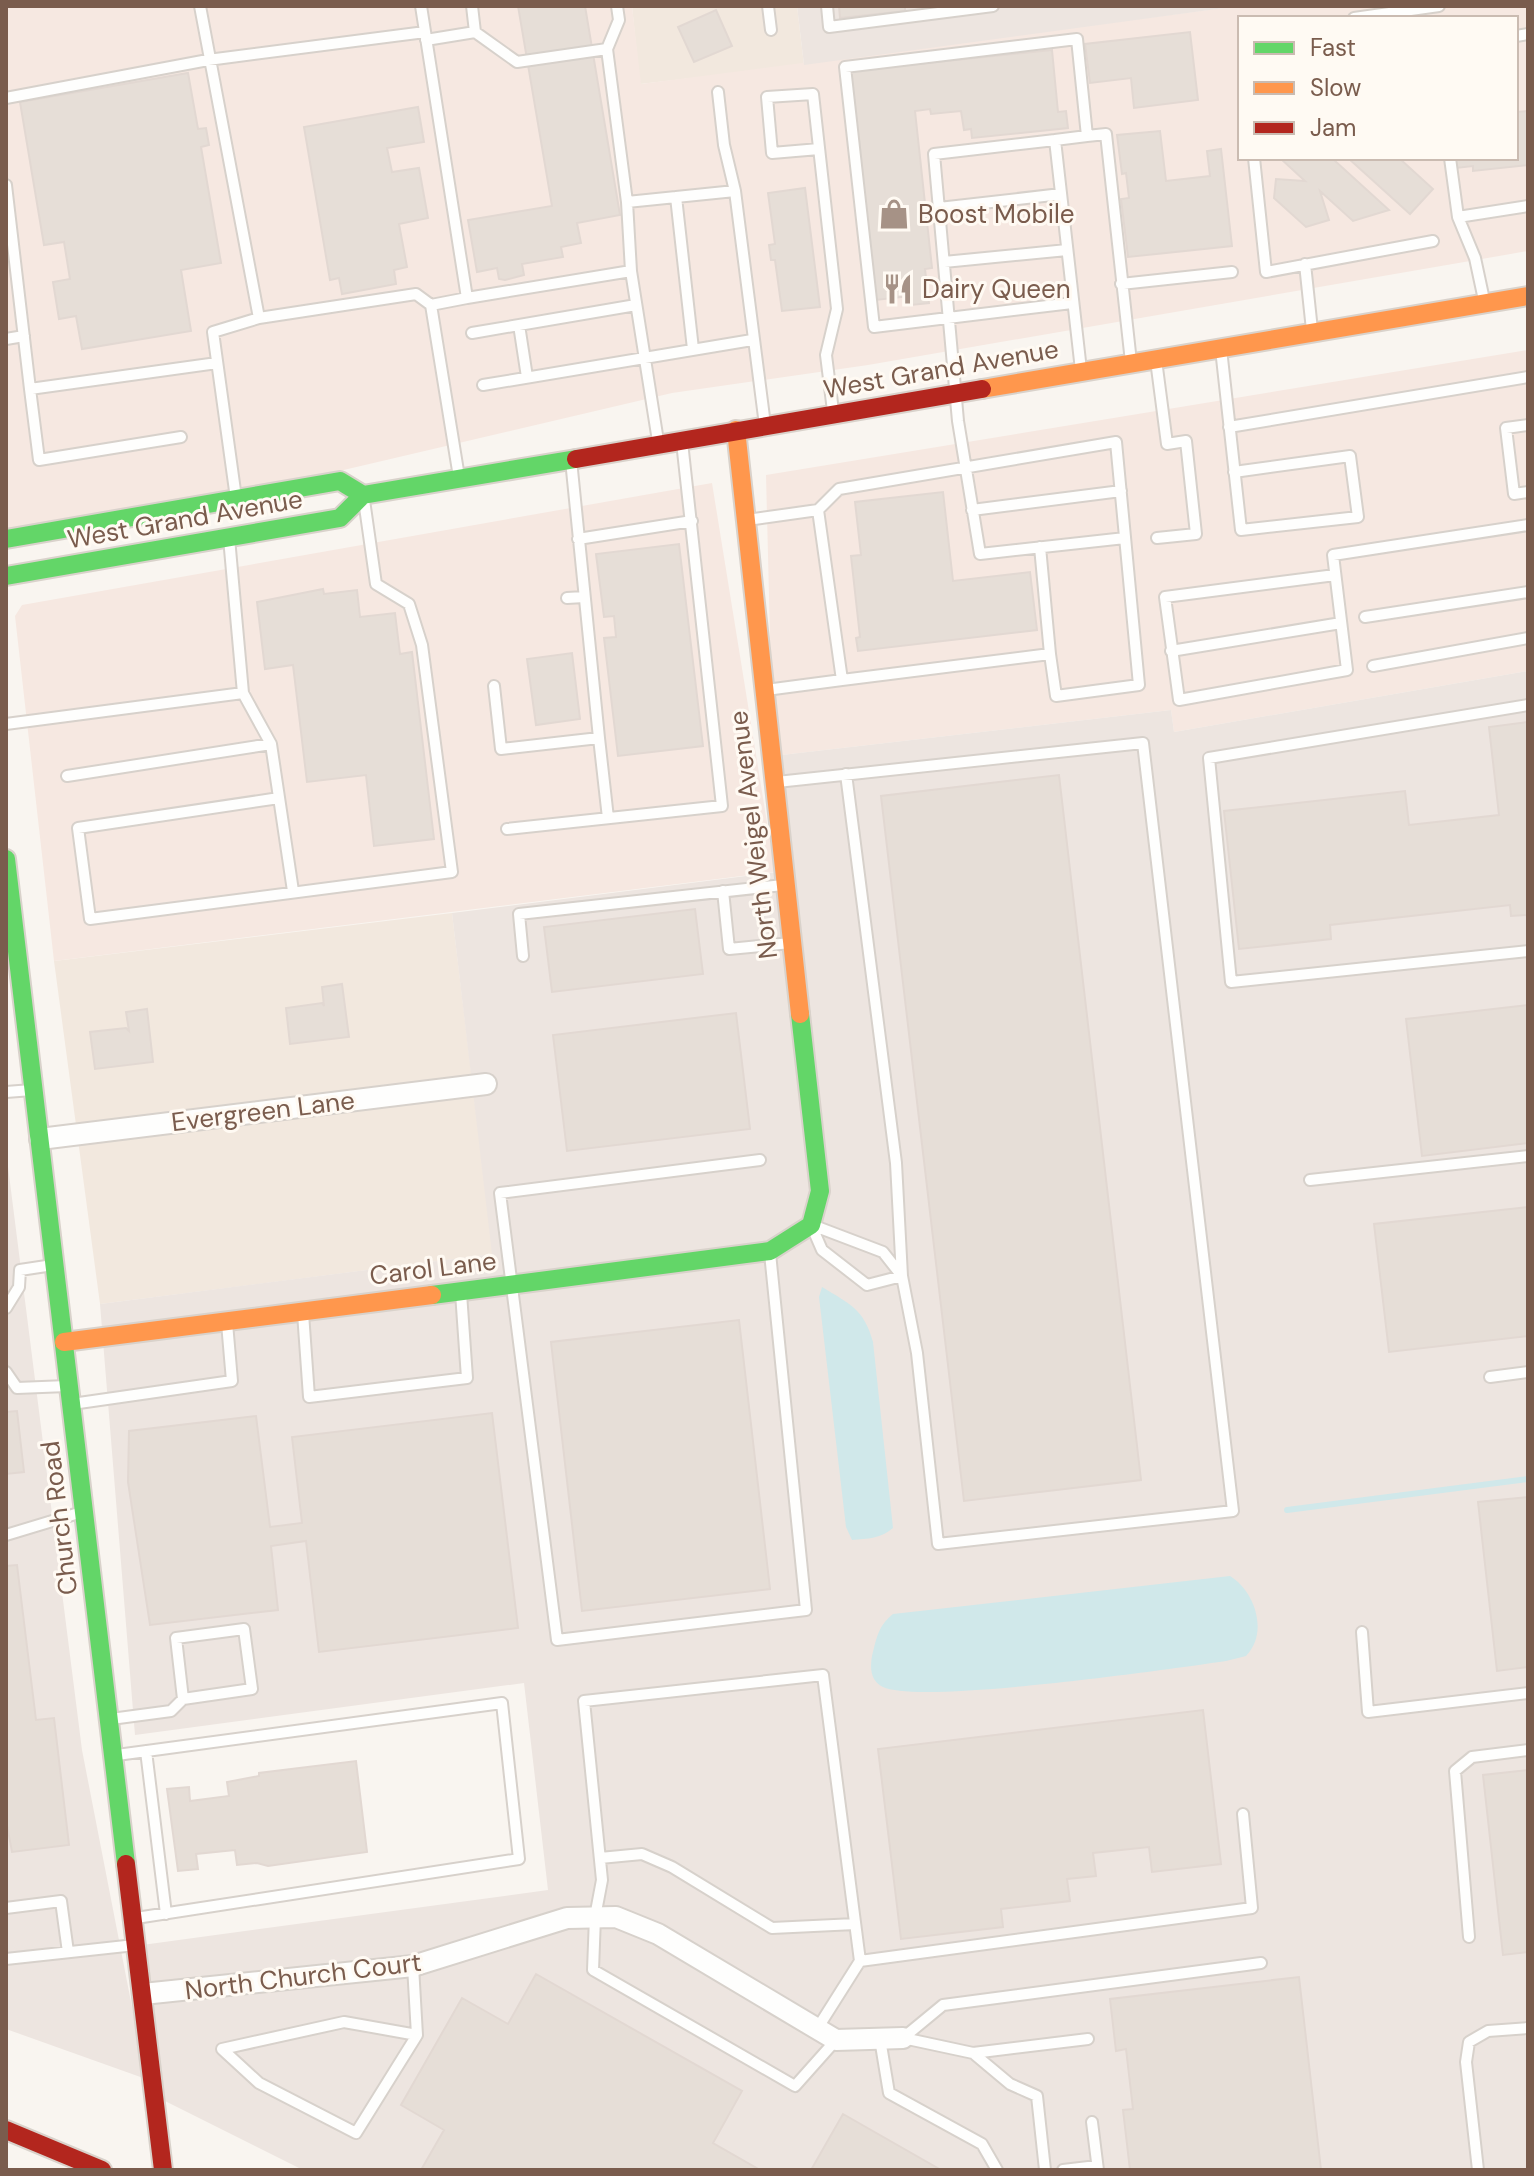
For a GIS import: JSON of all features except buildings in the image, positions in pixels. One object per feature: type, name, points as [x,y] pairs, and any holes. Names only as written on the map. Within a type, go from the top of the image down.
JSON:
[{"type":"main road","name":"West Grand Avenue","points":[[6,576],[340,518],[363,495],[459,477],[1528,296]]},
{"type":"main road","name":"North Weigel Avenue","points":[[736,430],[772,782],[820,1191],[808,1227]]},
{"type":"main road","name":"West Grand Avenue","points":[[6,539],[340,481],[363,495]]},
{"type":"main road","name":"Church Road","points":[[6,859],[14,994],[34,1090],[163,2170]]},
{"type":"main road","name":"Carol Lane","points":[[64,1342],[770,1251],[808,1227]]},
{"type":"main road","points":[[6,2130],[102,2170]]},
{"type":"street","name":"Evergreen Lane","points":[[40,1139],[486,1084]]},
{"type":"street","name":"North Church Court","points":[[143,1994],[413,1966],[567,1918],[616,1917],[658,1934],[836,2040]]},
{"type":"street","points":[[836,2040],[903,2038]]},
{"type":"lane","points":[[200,6],[259,318]]},
{"type":"lane","points":[[421,6],[467,298]]},
{"type":"lane","points":[[472,6],[475,32]]},
{"type":"lane","points":[[617,6],[619,20],[607,49],[627,202],[631,271],[659,443]]},
{"type":"lane","points":[[768,6],[771,30]]},
{"type":"lane","points":[[827,6],[829,27],[993,6]]},
{"type":"lane","points":[[1368,16],[1439,6]]},
{"type":"lane","points":[[6,98],[208,60],[425,36],[475,32],[517,62],[607,49]]},
{"type":"lane","points":[[1072,303],[874,327],[845,67],[1077,39],[1087,136]]},
{"type":"lane","points":[[718,92],[724,145],[735,191],[765,425]]},
{"type":"lane","points":[[819,149],[772,153],[767,97],[813,94],[837,309],[826,355],[834,413]]},
{"type":"lane","points":[[1125,538],[980,554],[965,468],[934,154],[1106,134],[1131,362]]},
{"type":"lane","points":[[1055,140],[1081,371]]},
{"type":"lane","points":[[1254,160],[1266,272],[1433,241]]},
{"type":"lane","points":[[1450,160],[1458,217],[1475,258],[1485,303]]},
{"type":"lane","points":[[6,185],[39,460],[181,437]]},
{"type":"lane","points":[[627,202],[735,191]]},
{"type":"lane","points":[[939,208],[1061,194]]},
{"type":"lane","points":[[676,197],[693,349]]},
{"type":"lane","points":[[1458,217],[1528,206]]},
{"type":"lane","points":[[944,262],[1067,250]]},
{"type":"lane","points":[[1305,264],[1312,332]]},
{"type":"lane","points":[[431,305],[631,271]]},
{"type":"lane","points":[[1121,284],[1232,272]]},
{"type":"lane","points":[[236,499],[213,332],[259,318],[416,294],[431,305],[459,477]]},
{"type":"lane","points":[[472,333],[636,305]]},
{"type":"lane","points":[[519,325],[527,377]]},
{"type":"lane","points":[[6,339],[24,336]]},
{"type":"lane","points":[[483,385],[752,340]]},
{"type":"lane","points":[[1221,347],[1229,427],[1234,472],[1241,530],[1358,517],[1350,456],[1234,472]]},
{"type":"lane","points":[[1156,358],[1167,444],[1186,441],[1196,534],[1157,538]]},
{"type":"lane","points":[[30,389],[217,363]]},
{"type":"lane","points":[[1229,427],[1528,377]]},
{"type":"lane","points":[[1528,425],[1506,428],[1514,494],[1528,492]]},
{"type":"lane","points":[[507,829],[722,806],[682,439]]},
{"type":"lane","points":[[745,520],[818,510],[839,489],[1116,442],[1139,685],[1056,696],[1040,547]]},
{"type":"lane","points":[[571,457],[608,818]]},
{"type":"lane","points":[[972,510],[1121,491]]},
{"type":"lane","points":[[279,798],[78,828],[90,919],[452,872],[422,645],[409,604],[376,584],[363,495]]},
{"type":"lane","points":[[818,510],[842,680]]},
{"type":"lane","points":[[578,539],[692,521]]},
{"type":"lane","points":[[1335,575],[1165,597],[1179,700],[1347,670],[1333,555],[1528,525]]},
{"type":"lane","points":[[229,537],[243,693],[271,744],[293,891]]},
{"type":"lane","points":[[1365,617],[1528,592]]},
{"type":"lane","points":[[567,598],[584,597]]},
{"type":"lane","points":[[1171,651],[1341,623]]},
{"type":"lane","points":[[1373,666],[1528,638]]},
{"type":"lane","points":[[763,691],[1050,654]]},
{"type":"lane","points":[[494,686],[501,749],[599,738]]},
{"type":"lane","points":[[6,724],[243,693]]},
{"type":"lane","points":[[1528,705],[1209,758],[1231,982],[1528,951]]},
{"type":"lane","points":[[772,782],[846,774],[1143,743],[1233,1511],[938,1544],[917,1353],[902,1276],[896,1163],[846,774]]},
{"type":"lane","points":[[67,776],[271,744]]},
{"type":"lane","points":[[523,956],[519,914],[785,884]]},
{"type":"lane","points":[[723,891],[729,949],[791,943]]},
{"type":"lane","points":[[6,1092],[34,1090]]},
{"type":"lane","points":[[1310,1180],[1528,1156]]},
{"type":"lane","points":[[760,1160],[500,1193],[557,1640],[806,1610],[770,1251]]},
{"type":"lane","points":[[808,1227],[883,1252],[902,1276]]},
{"type":"lane","points":[[808,1227],[822,1250],[867,1285],[902,1276]]},
{"type":"lane","points":[[6,1308],[19,1287],[20,1270],[55,1265]]},
{"type":"lane","points":[[303,1311],[309,1397],[467,1378],[461,1291]]},
{"type":"lane","points":[[6,1372],[17,1388],[70,1395],[232,1381],[227,1321]]},
{"type":"lane","points":[[1490,1377],[1528,1372]]},
{"type":"lane","points":[[6,1535],[84,1511]]},
{"type":"lane","points":[[109,1719],[171,1711],[183,1699],[252,1689],[244,1629],[176,1638],[183,1699]]},
{"type":"lane","points":[[1362,1632],[1368,1712],[1528,1693]]},
{"type":"lane","points":[[817,2029],[860,1961],[823,1675],[584,1701],[602,1880],[595,1917],[593,1970],[795,2086],[836,2040]]},
{"type":"lane","points":[[114,1755],[502,1703],[519,1859],[134,1919]]},
{"type":"lane","points":[[1469,1937],[1455,1771],[1472,1757],[1528,1750]]},
{"type":"lane","points":[[146,1751],[166,1914]]},
{"type":"lane","points":[[860,1961],[1252,1908],[1243,1814]]},
{"type":"lane","points":[[600,1858],[642,1854],[672,1867],[772,1928],[855,1924]]},
{"type":"lane","points":[[6,1908],[61,1901],[68,1952]]},
{"type":"lane","points":[[6,1959],[137,1945]]},
{"type":"lane","points":[[903,2038],[943,2005],[1261,1963]]},
{"type":"lane","points":[[413,1966],[417,2035],[356,2133],[259,2083],[222,2049],[344,2022],[417,2035]]},
{"type":"lane","points":[[1478,2170],[1466,2062],[1469,2042],[1488,2031],[1528,2028]]},
{"type":"lane","points":[[903,2038],[973,2053],[1088,2039]]},
{"type":"lane","points":[[880,2039],[889,2093],[982,2144],[997,2170]]},
{"type":"lane","points":[[973,2053],[1010,2084],[1037,2096],[1045,2170]]},
{"type":"lane","points":[[1063,2170],[1097,2168],[1092,2122]]},
{"type":"shaded area","points":[[6,6],[632,6],[641,84],[1239,6],[1528,6],[1528,251],[868,365],[672,393],[6,549]]},
{"type":"shaded area","points":[[632,6],[797,6],[804,65],[640,84]]},
{"type":"shaded area","points":[[797,6],[1239,6],[804,65]]},
{"type":"shaded area","points":[[1528,350],[1528,671],[1174,732],[1171,710],[773,756],[766,475]]},
{"type":"shaded area","points":[[712,483],[775,872],[54,961],[15,616],[22,605]]},
{"type":"shaded area","points":[[1528,671],[1528,2170],[303,2170],[161,2099],[142,1945],[548,1890],[524,1683],[135,1735],[100,1304],[492,1254],[452,913],[786,871],[773,756],[1171,710],[1174,732]]},
{"type":"shaded area","points":[[452,913],[493,1254],[100,1304],[54,961]]},
{"type":"shaded area","points":[[6,1151],[82,1750],[146,2079],[6,2029]]},
{"type":"water","points":[[822,1287],[848,1303],[860,1315],[873,1342],[893,1528],[874,1537],[852,1540],[846,1527],[819,1297]]},
{"type":"water","points":[[1230,1576],[1246,1592],[1256,1613],[1257,1636],[1246,1656],[1103,1677],[944,1692],[883,1687],[872,1673],[871,1660],[877,1638],[884,1623],[893,1614]]},
{"type":"waterway","points":[[1287,1510],[1528,1479]]},
{"type":"traffic: fast","points":[[6,576],[340,518],[363,495],[576,459]]},
{"type":"traffic: fast","points":[[6,539],[340,481],[363,495]]},
{"type":"traffic: fast","points":[[6,859],[126,1864]]},
{"type":"traffic: fast","points":[[432,1295],[770,1251],[811,1225],[820,1191],[800,1014]]},
{"type":"traffic: slow","points":[[982,389],[1528,296]]},
{"type":"traffic: slow","points":[[736,430],[800,1014]]},
{"type":"traffic: slow","points":[[64,1342],[432,1295]]},
{"type":"traffic: jam","points":[[576,459],[982,389]]},
{"type":"traffic: jam","points":[[126,1864],[163,2170]]},
{"type":"traffic: jam","points":[[6,2130],[102,2170]]},
{"type":"place","name":"Boost Mobile","points":[[894,214]]},
{"type":"place","name":"Dairy Queen","points":[[898,289]]}]
